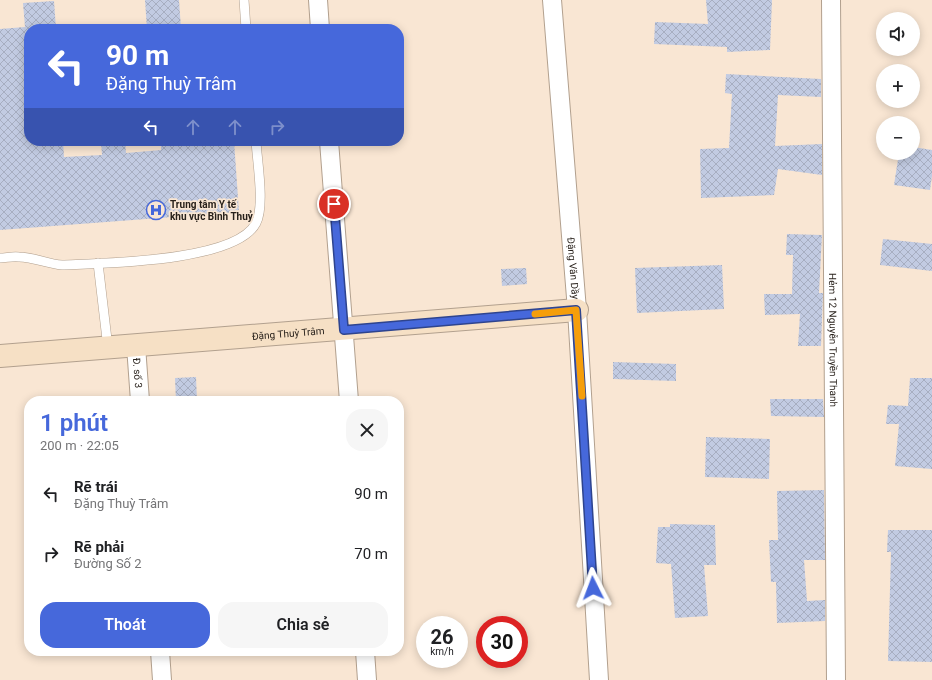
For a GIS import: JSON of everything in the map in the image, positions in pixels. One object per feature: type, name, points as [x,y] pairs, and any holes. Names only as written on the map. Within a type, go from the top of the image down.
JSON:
[{"type":"street","points":[[318,0],[320,24]]},
{"type":"street","name":"Đặng Văn Dầy","points":[[552,0],[576,310],[599,680]]},
{"type":"street","name":"Hẻm 12 Nguyễn Truyền Thanh","points":[[831,0],[836,680]]},
{"type":"street","points":[[329,146],[349,396]]},
{"type":"street","name":"Đặng Thuỳ Trâm","points":[[0,356],[344,330],[576,310]]},
{"type":"street","name":"Đ. số 3","points":[[136,346],[140,396]]},
{"type":"street","points":[[160,656],[162,680]]},
{"type":"street","points":[[365,656],[367,680]]},
{"type":"lane","points":[[244,0],[246,24]]},
{"type":"lane","points":[[0,258],[19,257],[33,259],[48,264],[62,265],[184,256],[221,247],[248,234],[257,222],[260,196],[256,146]]},
{"type":"lane","points":[[98,263],[108,348]]},
{"type":"building","points":[[145,0],[179,0],[181,24],[147,24]]},
{"type":"building","points":[[706,0],[772,0],[770,50],[727,52],[727,47],[654,44],[655,22],[708,24]]},
{"type":"building","points":[[54,1],[56,24],[25,24],[23,3]]},
{"type":"building","points":[[24,27],[24,146],[63,146],[64,157],[102,155],[101,146],[125,146],[126,153],[161,150],[161,146],[234,146],[239,212],[0,230],[0,29]]},
{"type":"building","points":[[726,74],[821,79],[821,97],[778,95],[775,146],[822,144],[822,175],[778,169],[774,195],[701,198],[700,149],[729,148],[732,94],[725,93]]},
{"type":"building","points":[[920,148],[932,150],[932,176],[930,190],[894,185],[898,160],[920,160]]},
{"type":"building","points":[[787,234],[822,235],[819,293],[823,293],[821,346],[798,346],[800,314],[765,315],[764,294],[792,294],[793,255],[786,255]]},
{"type":"building","points":[[883,239],[932,244],[932,271],[880,265]]},
{"type":"building","points":[[722,265],[724,309],[637,313],[635,268]]},
{"type":"building","points":[[526,268],[527,284],[502,286],[501,269]]},
{"type":"building","points":[[613,362],[676,364],[676,381],[613,379]]},
{"type":"building","points":[[196,377],[197,396],[176,396],[175,378]]},
{"type":"building","points":[[910,378],[932,378],[932,469],[895,466],[899,424],[886,424],[888,405],[908,406]]},
{"type":"building","points":[[770,399],[823,399],[824,417],[771,416]]},
{"type":"building","points":[[706,437],[770,439],[769,479],[705,477]]},
{"type":"building","points":[[824,490],[825,560],[804,560],[807,601],[825,600],[825,621],[777,623],[776,582],[771,582],[769,540],[778,540],[777,491]]},
{"type":"building","points":[[670,524],[715,525],[716,565],[704,565],[708,616],[675,618],[671,564],[656,563],[658,527],[670,527]]},
{"type":"building","points":[[888,530],[932,530],[932,662],[888,661],[891,552],[887,552]]},
{"type":"slow traffic","points":[[535,314],[576,310],[582,396]]},
{"type":"place","name":"Trung tâm Y tế khu vực Bình Thuỷ","points":[[156,210]]},
{"type":"route","points":[[334,204],[344,330],[576,310],[593,588]]}]
